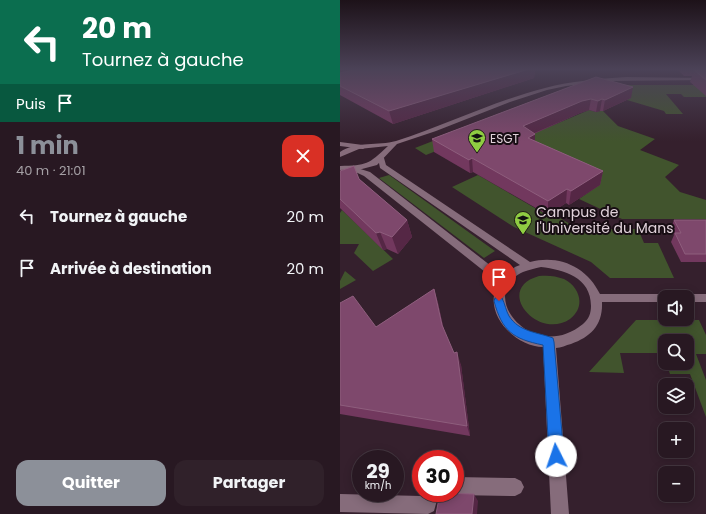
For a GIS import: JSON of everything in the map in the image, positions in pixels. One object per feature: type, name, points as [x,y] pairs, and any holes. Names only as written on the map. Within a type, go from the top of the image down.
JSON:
[{"type":"street","points":[[340,155],[348,151],[395,143],[531,93]]},
{"type":"street","points":[[344,167],[369,165],[382,156],[395,143]]},
{"type":"street","points":[[340,147],[367,147],[379,149],[383,153],[382,156],[385,167],[528,266]]},
{"type":"street","points":[[344,167],[366,174],[505,282]]},
{"type":"street","points":[[541,263],[554,263],[573,269],[588,281],[597,298],[597,312],[594,319],[584,331],[568,339],[558,342],[548,342],[536,340],[523,335],[512,327],[504,317],[499,301],[500,291],[505,282],[515,272],[528,266],[541,263]]},
{"type":"street","points":[[597,298],[658,298]]},
{"type":"street","points":[[694,298],[706,298]]},
{"type":"street","points":[[548,342],[560,514]]},
{"type":"street","points":[[464,486],[515,487]]},
{"type":"street","points":[[340,503],[428,505],[428,502]]},
{"type":"green space","points":[[570,93],[706,93],[706,97],[684,97],[681,94],[666,94],[683,114],[666,114],[664,111],[627,100],[630,99],[456,143],[426,155],[415,148],[492,118],[544,100]]},
{"type":"green space","points":[[589,110],[596,112],[603,111],[618,126],[655,139],[640,150],[679,165],[665,177],[680,192],[706,200],[706,219],[622,219],[579,199],[599,185],[523,138]]},
{"type":"green space","points":[[389,175],[495,251],[484,258],[379,178]]},
{"type":"green space","points":[[478,175],[547,215],[551,213],[572,225],[573,229],[638,229],[644,243],[658,243],[674,278],[610,278],[591,262],[514,227],[452,187]]},
{"type":"green space","points":[[342,210],[393,259],[373,271],[354,253],[359,244],[340,244],[340,213]]},
{"type":"green space","points":[[345,271],[356,280],[340,289],[340,281]]},
{"type":"green space","points":[[539,276],[555,276],[564,279],[574,287],[579,298],[579,303],[578,309],[570,319],[558,324],[545,323],[534,318],[525,311],[520,301],[520,291],[526,282]]},
{"type":"green space","points":[[636,320],[658,320],[658,326],[694,326],[694,320],[699,320],[706,335],[706,354],[696,354],[706,380],[706,417],[694,385],[694,378],[691,378],[690,374],[670,374],[669,370],[694,370],[694,334],[658,334],[658,353],[620,353],[624,373],[589,372]]},
{"type":"building","points":[[354,93],[449,93],[389,111]]},
{"type":"building","points":[[554,93],[620,93],[605,100],[602,99],[598,101],[591,99],[582,101],[523,126],[535,134],[528,138],[603,171],[571,191],[567,189],[548,201],[472,158],[469,160],[432,139]]},
{"type":"building","points":[[354,166],[359,179],[407,220],[392,237],[380,232],[376,233],[340,199],[340,171]]},
{"type":"building","points":[[674,220],[706,220],[706,254],[685,254],[675,233],[681,233]]},
{"type":"building","points":[[434,289],[442,325],[454,353],[457,352],[467,426],[340,405],[340,303],[353,296],[376,327]]},
{"type":"building","points":[[464,494],[474,494],[472,514],[436,514],[438,502],[464,502]]},
{"type":"place","name":"ESGT","points":[[477,153]]},
{"type":"place","name":"Campus de l'Université du Mans","points":[[523,235]]},
{"type":"route","points":[[499,301],[501,312],[512,327],[529,338],[548,342],[556,456]]}]
